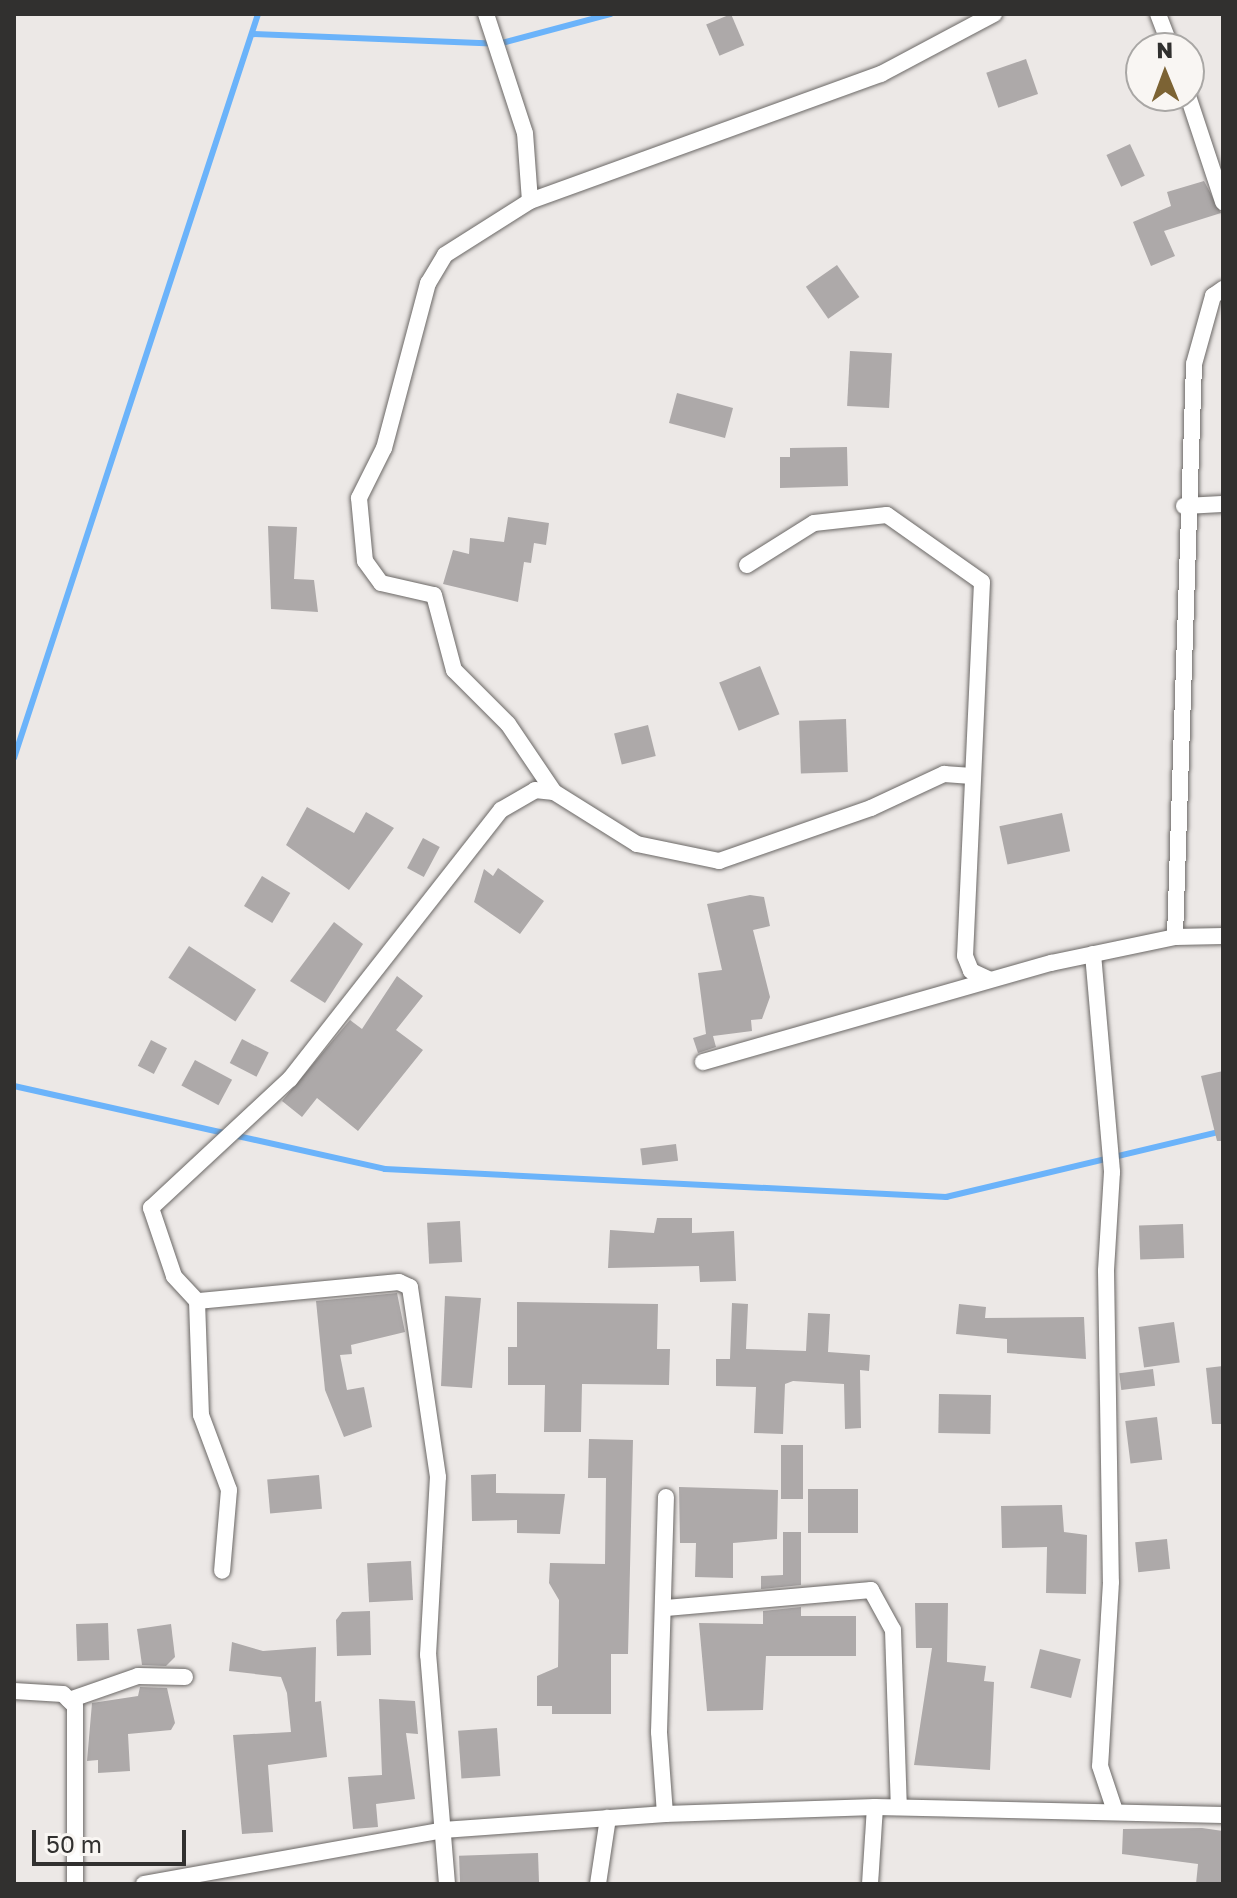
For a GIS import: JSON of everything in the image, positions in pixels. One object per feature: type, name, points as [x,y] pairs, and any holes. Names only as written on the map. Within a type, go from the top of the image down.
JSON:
[{"type":"street","points":[[486,14],[525,133],[530,201]]},
{"type":"street","points":[[972,776],[944,774],[871,808],[700,862],[611,833],[554,792],[508,724],[454,670],[434,595],[381,583],[365,561],[358,533],[359,498],[384,448],[428,283],[445,255],[530,201],[881,74],[994,14]]},
{"type":"street","points":[[1193,112],[1223,202]]},
{"type":"street","points":[[1175,937],[1184,506],[1194,364],[1213,296],[1223,289]]},
{"type":"street","points":[[1184,506],[1223,504]]},
{"type":"street","points":[[747,565],[814,523],[887,515],[973,572],[982,582],[965,956],[971,971],[988,979]]},
{"type":"street","points":[[222,1571],[229,1490],[201,1415],[197,1301],[174,1276],[154,1200],[233,1138],[290,1079],[501,810],[535,790],[554,792]]},
{"type":"street","points":[[703,1062],[988,979],[1175,937],[1223,936]]},
{"type":"street","points":[[1093,954],[1112,1172],[1106,1271],[1111,1582],[1100,1766],[1115,1811]]},
{"type":"street","points":[[197,1301],[399,1282],[410,1287],[438,1477],[428,1655],[447,1884]]},
{"type":"street","points":[[665,1814],[659,1732],[666,1608],[666,1497]]},
{"type":"street","points":[[666,1608],[871,1590],[893,1630],[899,1807]]},
{"type":"street","points":[[14,1691],[69,1700],[138,1676],[185,1677]]},
{"type":"street","points":[[69,1700],[77,1728],[75,1884]]},
{"type":"street","points":[[870,1884],[875,1807]]},
{"type":"street","points":[[144,1884],[443,1830],[665,1814],[899,1807],[1223,1815]]},
{"type":"street","points":[[598,1884],[608,1818]]},
{"type":"building","points":[[731,14],[744,45],[719,56],[706,25]]},
{"type":"building","points":[[1026,59],[1038,94],[998,108],[986,73]]},
{"type":"building","points":[[1130,144],[1145,176],[1121,187],[1106,155]]},
{"type":"building","points":[[1204,181],[1221,213],[1164,231],[1175,256],[1151,266],[1133,222],[1171,206],[1167,192]]},
{"type":"building","points":[[837,265],[859,297],[828,319],[806,287]]},
{"type":"building","points":[[850,351],[892,353],[889,408],[847,406]]},
{"type":"building","points":[[677,393],[733,408],[725,438],[669,423]]},
{"type":"building","points":[[847,447],[848,486],[780,488],[780,457],[790,457],[790,448]]},
{"type":"building","points":[[508,517],[549,523],[546,545],[534,543],[531,563],[524,562],[518,602],[443,584],[453,550],[469,554],[470,538],[504,542]]},
{"type":"building","points":[[268,526],[297,527],[294,579],[314,580],[318,612],[271,609]]},
{"type":"building","points":[[760,666],[779,714],[739,731],[719,682]]},
{"type":"building","points":[[846,719],[848,772],[801,774],[799,721]]},
{"type":"building","points":[[648,725],[656,756],[622,765],[614,733]]},
{"type":"building","points":[[307,807],[354,833],[366,812],[394,828],[349,890],[286,845]]},
{"type":"building","points":[[1062,813],[1070,851],[1008,864],[999,826]]},
{"type":"building","points":[[423,838],[440,847],[424,877],[407,868]]},
{"type":"building","points":[[498,868],[544,901],[520,934],[474,902],[484,869],[493,876]]},
{"type":"building","points":[[262,876],[290,893],[272,923],[244,906]]},
{"type":"building","points":[[750,895],[764,897],[770,926],[753,930],[770,997],[762,1019],[751,1020],[752,1031],[713,1036],[716,1047],[698,1053],[693,1038],[706,1034],[698,973],[722,970],[707,904]]},
{"type":"building","points":[[334,922],[363,944],[325,1003],[290,981]]},
{"type":"building","points":[[189,946],[256,990],[235,1021],[168,978]]},
{"type":"building","points":[[397,976],[423,996],[396,1030],[423,1050],[358,1131],[317,1098],[302,1117],[282,1101],[350,1020],[362,1029]]},
{"type":"building","points":[[242,1039],[269,1053],[256,1077],[230,1063]]},
{"type":"building","points":[[151,1040],[167,1048],[154,1074],[138,1066]]},
{"type":"building","points":[[195,1060],[232,1080],[218,1105],[181,1086]]},
{"type":"building","points":[[1223,1071],[1223,1141],[1217,1141],[1201,1076]]},
{"type":"building","points":[[676,1144],[678,1161],[642,1165],[640,1148]]},
{"type":"building","points":[[657,1218],[692,1218],[692,1233],[734,1231],[736,1281],[700,1282],[699,1266],[608,1268],[610,1230],[654,1233]]},
{"type":"building","points":[[460,1221],[462,1262],[429,1264],[427,1223]]},
{"type":"building","points":[[1183,1224],[1184,1258],[1140,1260],[1139,1226]]},
{"type":"building","points":[[397,1293],[405,1332],[351,1345],[352,1354],[340,1355],[347,1390],[364,1387],[372,1427],[344,1437],[325,1390],[316,1301]]},
{"type":"building","points":[[445,1296],[481,1298],[472,1388],[441,1386]]},
{"type":"building","points":[[517,1302],[658,1304],[657,1349],[670,1349],[669,1385],[582,1384],[581,1432],[544,1432],[545,1385],[508,1385],[508,1347],[517,1347]]},
{"type":"building","points":[[732,1303],[748,1304],[746,1349],[806,1351],[808,1313],[830,1314],[828,1352],[870,1355],[869,1371],[860,1370],[861,1428],[845,1429],[844,1384],[793,1381],[785,1384],[783,1434],[754,1433],[756,1387],[716,1386],[716,1359],[730,1359]]},
{"type":"building","points":[[959,1304],[986,1307],[985,1318],[1084,1317],[1086,1359],[1007,1353],[1007,1339],[956,1334]]},
{"type":"building","points":[[1174,1322],[1180,1363],[1144,1368],[1138,1327]]},
{"type":"building","points":[[1223,1366],[1223,1424],[1212,1424],[1206,1368]]},
{"type":"building","points":[[1153,1369],[1155,1386],[1121,1390],[1119,1373]]},
{"type":"building","points":[[939,1394],[991,1395],[990,1434],[938,1433]]},
{"type":"building","points":[[1157,1417],[1162,1460],[1130,1464],[1125,1421]]},
{"type":"building","points":[[589,1439],[633,1440],[628,1654],[611,1654],[611,1714],[552,1714],[552,1706],[537,1706],[537,1676],[558,1667],[559,1600],[549,1583],[550,1563],[605,1564],[606,1478],[588,1478]]},
{"type":"building","points":[[781,1445],[803,1445],[803,1499],[781,1499]]},
{"type":"building","points":[[496,1474],[496,1493],[565,1494],[560,1534],[517,1533],[517,1520],[472,1521],[471,1475]]},
{"type":"building","points":[[319,1475],[322,1509],[270,1513],[267,1480]]},
{"type":"building","points":[[679,1487],[778,1490],[777,1539],[733,1543],[733,1578],[695,1577],[696,1543],[680,1543]]},
{"type":"building","points":[[808,1489],[858,1489],[858,1533],[808,1533]]},
{"type":"building","points":[[1062,1505],[1064,1532],[1087,1535],[1086,1594],[1046,1593],[1047,1547],[1002,1548],[1001,1506]]},
{"type":"building","points":[[783,1532],[801,1532],[801,1585],[761,1589],[761,1576],[783,1575]]},
{"type":"building","points":[[1167,1539],[1170,1569],[1138,1572],[1135,1542]]},
{"type":"building","points":[[411,1561],[413,1600],[369,1602],[367,1563]]},
{"type":"building","points":[[915,1603],[948,1603],[947,1662],[986,1666],[984,1681],[994,1682],[990,1770],[914,1765],[932,1648],[916,1648]]},
{"type":"building","points":[[801,1607],[801,1616],[856,1616],[856,1656],[766,1656],[763,1710],[707,1711],[699,1623],[763,1624],[763,1611]]},
{"type":"building","points":[[370,1611],[371,1655],[337,1656],[336,1620],[342,1612]]},
{"type":"building","points":[[108,1623],[109,1660],[77,1661],[76,1624]]},
{"type":"building","points":[[171,1624],[175,1657],[166,1666],[142,1665],[137,1629]]},
{"type":"building","points":[[232,1642],[263,1651],[316,1647],[315,1702],[321,1701],[327,1757],[268,1765],[273,1832],[242,1834],[233,1735],[291,1732],[287,1693],[281,1677],[229,1671]]},
{"type":"building","points":[[1040,1649],[1081,1659],[1071,1698],[1030,1688]]},
{"type":"building","points":[[140,1687],[167,1688],[175,1723],[171,1730],[128,1734],[130,1771],[98,1773],[98,1760],[87,1761],[92,1703],[138,1696]]},
{"type":"building","points":[[379,1699],[415,1701],[418,1734],[406,1733],[415,1799],[376,1804],[378,1827],[353,1829],[348,1777],[382,1775]]},
{"type":"building","points":[[497,1728],[500,1776],[461,1779],[458,1731]]},
{"type":"building","points":[[1202,1828],[1223,1831],[1223,1884],[1196,1884],[1198,1864],[1122,1854],[1123,1829]]},
{"type":"building","points":[[538,1853],[539,1884],[460,1884],[459,1856]]},
{"type":"waterway","points":[[14,758],[258,14]]},
{"type":"waterway","points":[[252,34],[498,44],[611,14]]},
{"type":"waterway","points":[[14,1086],[385,1169],[946,1197],[1223,1131]]}]
